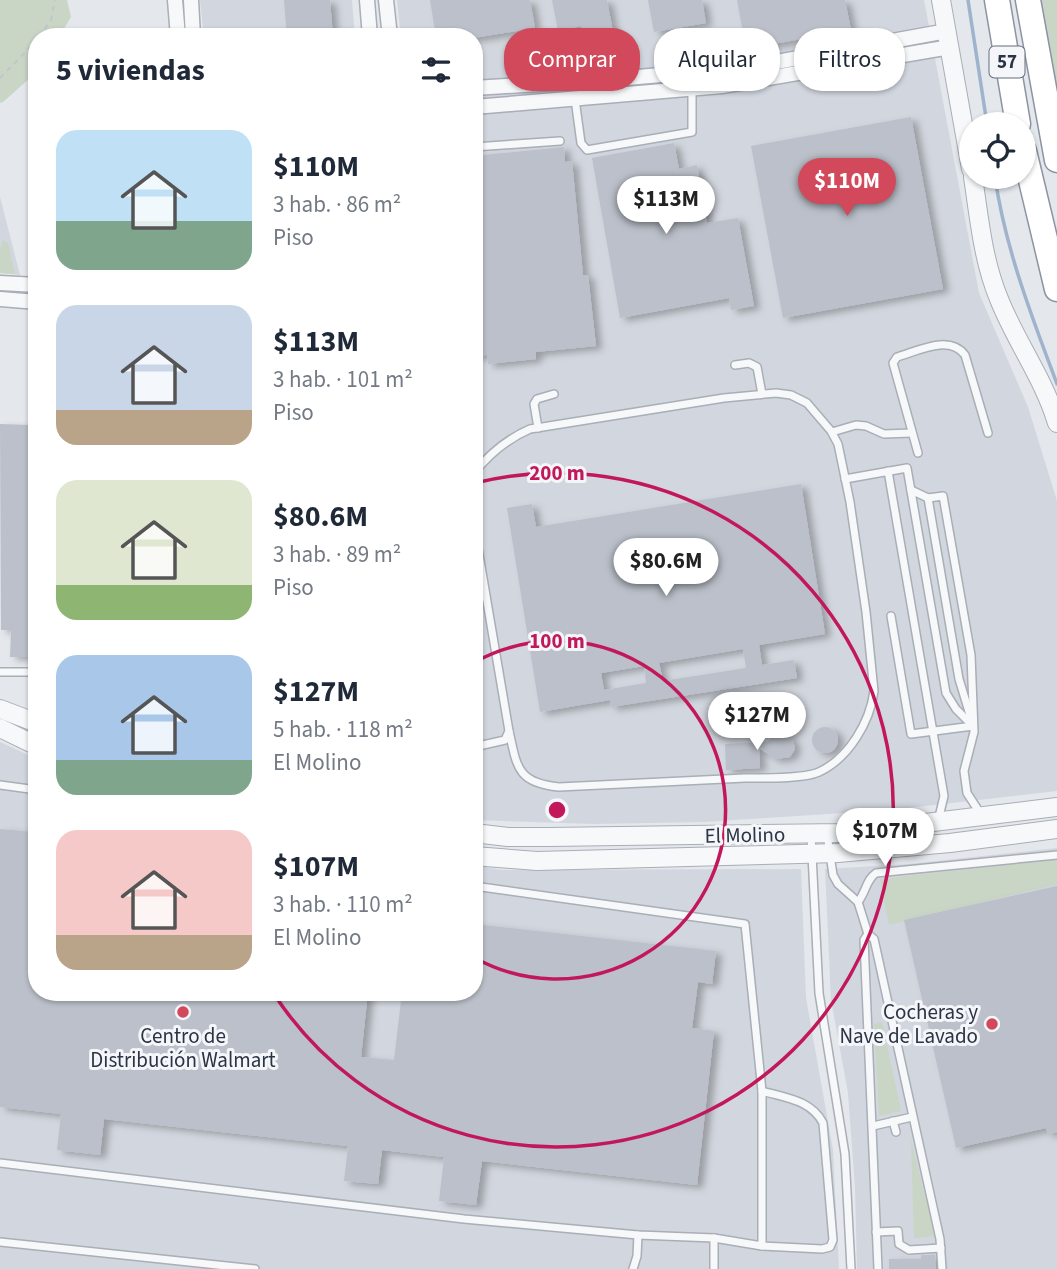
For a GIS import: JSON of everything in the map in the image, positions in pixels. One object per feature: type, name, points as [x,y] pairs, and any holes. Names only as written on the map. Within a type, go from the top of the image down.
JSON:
[{"type":"highway","name":"57","points":[[997,0],[1016,112]]},
{"type":"highway","name":"57","points":[[1028,0],[1057,160]]},
{"type":"highway","points":[[1033,189],[1057,289]]},
{"type":"street","points":[[176,0],[178,28]]},
{"type":"street","points":[[191,0],[193,28]]},
{"type":"street","points":[[367,0],[369,28]]},
{"type":"street","points":[[386,0],[389,28]]},
{"type":"street","points":[[941,0],[961,112]]},
{"type":"street","points":[[780,63],[949,39]]},
{"type":"street","points":[[780,76],[949,39]]},
{"type":"street","points":[[483,88],[504,86]]},
{"type":"street","points":[[483,106],[679,91]]},
{"type":"street","points":[[974,189],[995,290],[1039,377],[1057,423]]},
{"type":"street","points":[[0,283],[28,285]]},
{"type":"street","points":[[0,299],[28,301]]},
{"type":"street","points":[[0,709],[28,720]]},
{"type":"street","points":[[0,728],[28,742]]},
{"type":"street","name":"El Molino","points":[[483,834],[505,836],[819,834],[1057,807]]},
{"type":"street","name":"El Molino","points":[[483,857],[537,861],[831,853],[956,842],[1057,829]]},
{"type":"street","points":[[498,859],[505,854],[508,847],[505,836]]},
{"type":"lane","points":[[575,99],[581,143],[587,150],[692,132],[692,91]]},
{"type":"lane","points":[[483,146],[560,141]]},
{"type":"lane","points":[[918,453],[893,363],[897,357],[944,344],[957,346],[965,355],[988,433]]},
{"type":"lane","points":[[734,365],[749,363],[757,367],[762,394]]},
{"type":"lane","points":[[538,428],[534,404],[537,400],[554,394]]},
{"type":"lane","points":[[483,462],[511,437],[538,428],[762,394],[791,395],[807,403],[832,432],[838,444],[866,612],[874,691],[872,702],[852,746],[839,760],[817,773],[559,787],[541,785],[524,777],[517,768],[483,578]]},
{"type":"lane","points":[[832,432],[856,425],[892,435],[912,433]]},
{"type":"lane","points":[[845,479],[907,468],[946,693],[956,709],[973,726]]},
{"type":"lane","points":[[888,471],[944,796],[937,822]]},
{"type":"lane","points":[[911,490],[928,498],[943,496],[971,655],[973,726]]},
{"type":"lane","points":[[928,498],[960,679],[974,732],[964,771],[967,793],[982,817]]},
{"type":"lane","points":[[891,615],[911,734],[973,726]]},
{"type":"lane","points":[[0,672],[28,672]]},
{"type":"lane","points":[[483,746],[505,740],[509,731]]},
{"type":"lane","points":[[0,785],[28,789]]},
{"type":"lane","points":[[819,834],[831,853],[833,875],[838,884],[858,902],[868,934],[874,939],[941,1248],[942,1269]]},
{"type":"lane","points":[[819,834],[812,853],[819,993],[845,1154],[850,1269]]},
{"type":"lane","points":[[858,902],[864,895],[870,878],[876,873],[1057,855]]},
{"type":"lane","points":[[483,887],[745,925],[762,1091],[762,1246]]},
{"type":"lane","points":[[868,934],[864,940],[878,1269]]},
{"type":"lane","points":[[0,1163],[464,1219],[638,1235],[714,1238],[762,1246],[822,1249],[830,1247],[833,1240],[823,1123],[817,1112],[805,1104],[762,1091]]},
{"type":"lane","points":[[873,1126],[912,1117]]},
{"type":"lane","points":[[893,1121],[896,1132]]},
{"type":"lane","points":[[876,1232],[898,1231],[899,1244],[909,1250],[941,1248]]},
{"type":"lane","points":[[633,1269],[638,1235]]},
{"type":"lane","points":[[714,1238],[714,1269]]},
{"type":"lane","points":[[0,1242],[255,1269]]},
{"type":"lane","points":[[637,1256],[643,1269]]},
{"type":"path","points":[[45,28],[51,20],[55,0]]},
{"type":"path","points":[[0,78],[28,49]]},
{"type":"shaded area","points":[[200,0],[352,0],[354,28],[203,28]]},
{"type":"shaded area","points":[[397,0],[924,0],[979,293],[1028,407],[1057,501],[1057,791],[890,810],[703,822],[594,824],[483,820],[483,28],[400,28]]},
{"type":"shaded area","points":[[0,197],[20,275],[0,273]]},
{"type":"shaded area","points":[[0,742],[28,755],[28,1001],[483,1001],[483,867],[502,870],[801,869],[806,998],[833,1150],[839,1269],[0,1269]]},
{"type":"shaded area","points":[[1057,848],[1057,1269],[857,1269],[855,1187],[848,1093],[831,1000],[825,869],[909,864]]},
{"type":"green space","points":[[0,0],[67,0],[71,17],[64,28],[28,28],[28,80],[0,103]]},
{"type":"green space","points":[[1036,0],[1057,0],[1057,127]]},
{"type":"green space","points":[[3,240],[8,243],[15,274],[0,273],[0,249]]},
{"type":"green space","points":[[1057,859],[1057,884],[889,925],[880,879]]},
{"type":"green space","points":[[882,1022],[901,1111],[879,1116],[874,1024]]},
{"type":"green space","points":[[911,1140],[935,1236],[914,1238]]},
{"type":"building","points":[[284,0],[330,0],[332,28],[286,28]]},
{"type":"building","points":[[430,0],[530,0],[535,28],[504,28],[504,33],[483,37],[483,28],[435,28]]},
{"type":"building","points":[[552,0],[607,0],[612,28],[557,28]]},
{"type":"building","points":[[648,0],[702,0],[706,23],[677,28],[654,28],[654,32]]},
{"type":"building","points":[[737,0],[845,0],[851,28],[794,28],[794,40],[780,43],[780,28],[742,28]]},
{"type":"building","points":[[911,117],[943,289],[783,318],[751,146]]},
{"type":"building","points":[[674,143],[679,169],[697,165],[707,223],[738,218],[754,306],[731,310],[729,298],[620,318],[592,158]]},
{"type":"building","points":[[564,147],[565,162],[572,161],[583,275],[588,275],[596,346],[536,352],[536,359],[488,364],[487,355],[483,355],[483,155]]},
{"type":"building","points":[[0,424],[28,425],[28,657],[10,657],[11,630],[1,630]]},
{"type":"building","points":[[801,484],[825,634],[759,645],[762,665],[794,660],[797,678],[611,707],[610,700],[540,712],[507,508],[532,504],[536,527]],"holes":[[[743,649],[746,668],[663,681],[659,663]],[[644,666],[646,683],[604,690],[601,673]]]},
{"type":"building","points":[[825,727],[834,731],[838,740],[834,749],[825,753],[816,749],[812,740],[816,731]]},
{"type":"building","points":[[782,733],[793,740],[795,749],[790,757],[776,759],[759,748],[760,768],[726,770],[725,744],[767,742]]},
{"type":"building","name":"Centro de Distribución Walmart","points":[[0,829],[28,832],[28,1001],[367,1001],[361,1057],[394,1060],[401,1001],[483,1001],[483,925],[716,951],[712,984],[698,982],[692,1028],[714,1031],[697,1185],[482,1161],[476,1205],[439,1201],[444,1157],[382,1150],[378,1184],[344,1181],[348,1146],[104,1119],[100,1155],[57,1150],[61,1114],[0,1107]]},
{"type":"building","name":"Cocheras y Nave de Lavado","points":[[1057,886],[1057,1132],[1048,1134],[1046,1128],[956,1148],[904,920]]},
{"type":"building","points":[[921,1255],[935,1255],[936,1269],[889,1269],[889,1259],[921,1259]]},
{"type":"waterway","points":[[968,0],[985,112]]},
{"type":"waterway","points":[[997,189],[1012,256],[1057,384]]},
{"type":"place","name":"Centro de Distribución Walmart","points":[[183,1012]]},
{"type":"place","name":"Cocheras y Nave de Lavado","points":[[992,1024]]}]
